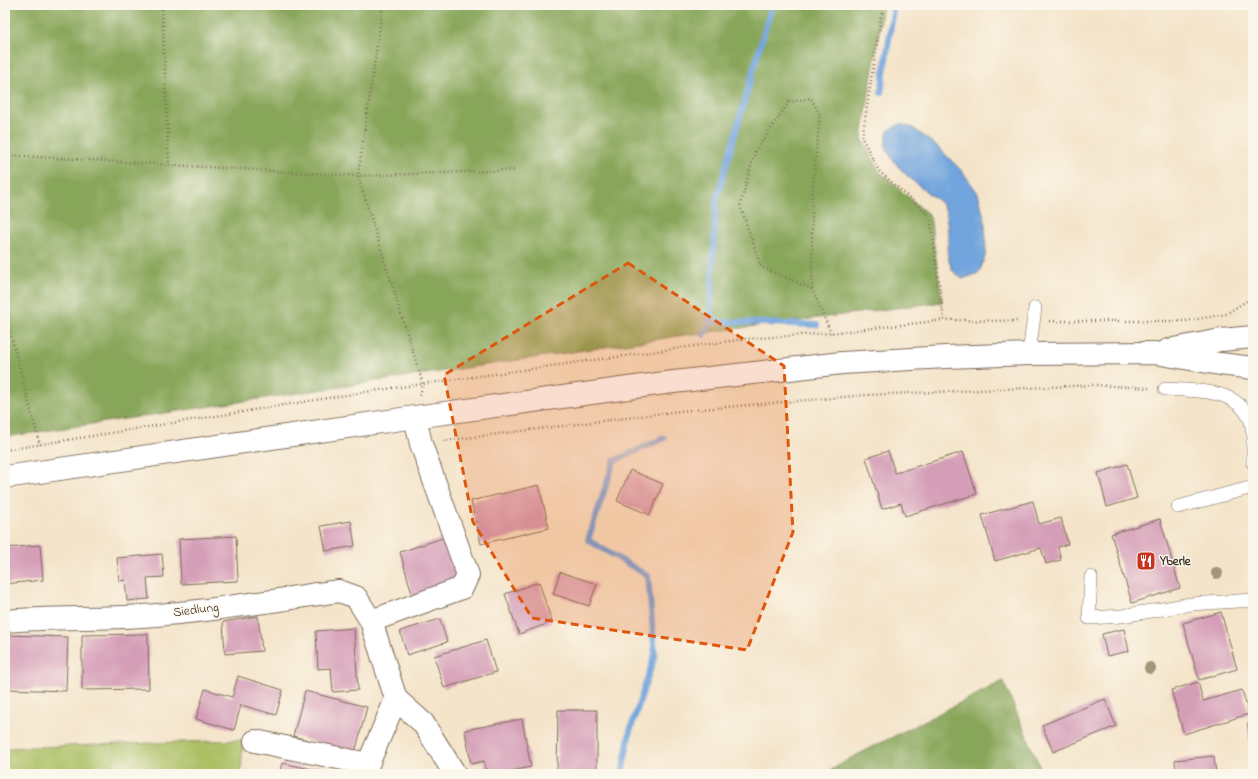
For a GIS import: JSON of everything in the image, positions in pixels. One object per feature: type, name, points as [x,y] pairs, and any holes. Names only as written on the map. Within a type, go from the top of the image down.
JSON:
[{"type":"main road","points":[[1155,353],[1221,340],[1253,337]]},
{"type":"main road","points":[[5,477],[665,382],[842,363],[1029,354],[1155,353],[1253,368]]},
{"type":"main road","points":[[371,621],[462,588],[468,574],[421,444],[415,417]]},
{"type":"main road","name":"Siedlung","points":[[5,621],[142,616],[199,610],[339,591],[356,597],[371,621],[396,699]]},
{"type":"main road","points":[[255,741],[368,764],[396,699],[423,723],[455,774]]},
{"type":"lane","points":[[1029,354],[1035,308]]},
{"type":"lane","points":[[1165,389],[1214,393],[1225,396],[1241,406],[1250,419],[1253,434]]},
{"type":"lane","points":[[1253,442],[1253,463]]},
{"type":"lane","points":[[1178,507],[1253,487]]},
{"type":"lane","points":[[1091,577],[1090,618],[1122,616],[1190,604],[1253,600]]},
{"type":"path","points":[[162,5],[169,165]]},
{"type":"path","points":[[383,5],[358,176],[423,384]]},
{"type":"path","points":[[882,5],[862,138],[879,171],[930,216],[944,320]]},
{"type":"path","points":[[812,289],[761,267],[740,205],[755,152],[789,102],[811,98],[820,115],[812,194],[812,289],[831,333]]},
{"type":"path","points":[[5,155],[358,176],[516,170]]},
{"type":"path","points":[[5,450],[365,392],[744,339],[831,333],[944,320],[1186,321],[1226,314],[1253,297]]},
{"type":"path","points":[[5,314],[40,445]]},
{"type":"path","points":[[421,444],[680,411],[866,395],[1096,385],[1165,389]]},
{"type":"highlighted area","points":[[628,263],[784,366],[793,532],[747,650],[532,618],[473,522],[444,375]]},
{"type":"green space","points":[[5,5],[883,5],[862,138],[879,171],[930,216],[942,302],[679,336],[5,437]]},
{"type":"green space","points":[[1003,681],[1043,774],[825,774],[849,759]]},
{"type":"green space","points":[[243,740],[241,774],[5,774],[5,748]]},
{"type":"water","points":[[900,124],[913,128],[939,148],[962,171],[978,193],[985,222],[986,254],[979,273],[962,279],[952,270],[948,258],[946,212],[942,204],[901,170],[889,154],[886,146],[888,131]]},
{"type":"building","points":[[888,451],[895,473],[963,452],[977,494],[905,516],[901,503],[882,509],[866,458]]},
{"type":"building","points":[[1127,464],[1137,498],[1107,507],[1098,473]]},
{"type":"building","points":[[630,470],[663,484],[650,515],[617,501]]},
{"type":"building","points":[[539,485],[549,528],[481,544],[471,501]]},
{"type":"building","points":[[1033,501],[1039,524],[1061,518],[1068,544],[1058,547],[1061,560],[1046,564],[1041,548],[995,561],[982,515]]},
{"type":"building","name":"Yberle","points":[[1160,519],[1180,588],[1132,603],[1111,534]]},
{"type":"building","points":[[351,521],[355,546],[326,551],[321,526]]},
{"type":"building","points":[[236,536],[238,581],[181,584],[179,539]]},
{"type":"building","points":[[446,537],[460,582],[413,597],[400,552]]},
{"type":"building","points":[[40,545],[43,580],[5,584],[5,548]]},
{"type":"building","points":[[162,554],[164,577],[147,578],[149,599],[127,601],[125,580],[119,581],[117,558]]},
{"type":"building","points":[[560,572],[597,584],[589,606],[553,594]]},
{"type":"building","points":[[539,582],[552,622],[519,634],[505,594]]},
{"type":"building","points":[[1221,612],[1237,669],[1199,680],[1183,623]]},
{"type":"building","points":[[258,616],[262,651],[225,654],[223,622]]},
{"type":"building","points":[[440,619],[447,642],[407,655],[400,631]]},
{"type":"building","points":[[354,628],[358,690],[333,692],[331,668],[318,669],[316,631]]},
{"type":"building","points":[[1124,629],[1129,651],[1107,656],[1102,634]]},
{"type":"building","points":[[148,634],[149,689],[82,690],[82,635]]},
{"type":"building","points":[[9,635],[68,637],[66,691],[7,689]]},
{"type":"building","points":[[486,640],[496,672],[444,688],[434,656]]},
{"type":"building","points":[[238,676],[283,690],[276,715],[241,705],[234,730],[196,719],[205,689],[232,697]]},
{"type":"building","points":[[1198,682],[1203,701],[1242,690],[1249,714],[1184,734],[1171,690]]},
{"type":"building","points":[[305,691],[367,707],[355,753],[293,736]]},
{"type":"building","points":[[1105,699],[1116,726],[1053,752],[1042,725]]},
{"type":"building","points":[[558,710],[597,710],[597,774],[557,774]]},
{"type":"building","points":[[522,719],[531,767],[497,774],[486,774],[484,761],[471,764],[465,730]]},
{"type":"building","points":[[1253,722],[1253,757],[1251,757],[1248,723]]},
{"type":"building","points":[[1214,756],[1216,774],[1176,774],[1175,760]]},
{"type":"building","points":[[282,763],[330,773],[279,774]]},
{"type":"waterway","points":[[704,335],[710,321],[716,201],[772,5]]},
{"type":"waterway","points":[[881,93],[894,5]]},
{"type":"waterway","points":[[710,321],[817,325]]},
{"type":"waterway","points":[[622,774],[630,731],[655,655],[648,576],[588,540],[614,461],[664,438]]},
{"type":"place","name":"Yberle","points":[[1146,561]]}]
